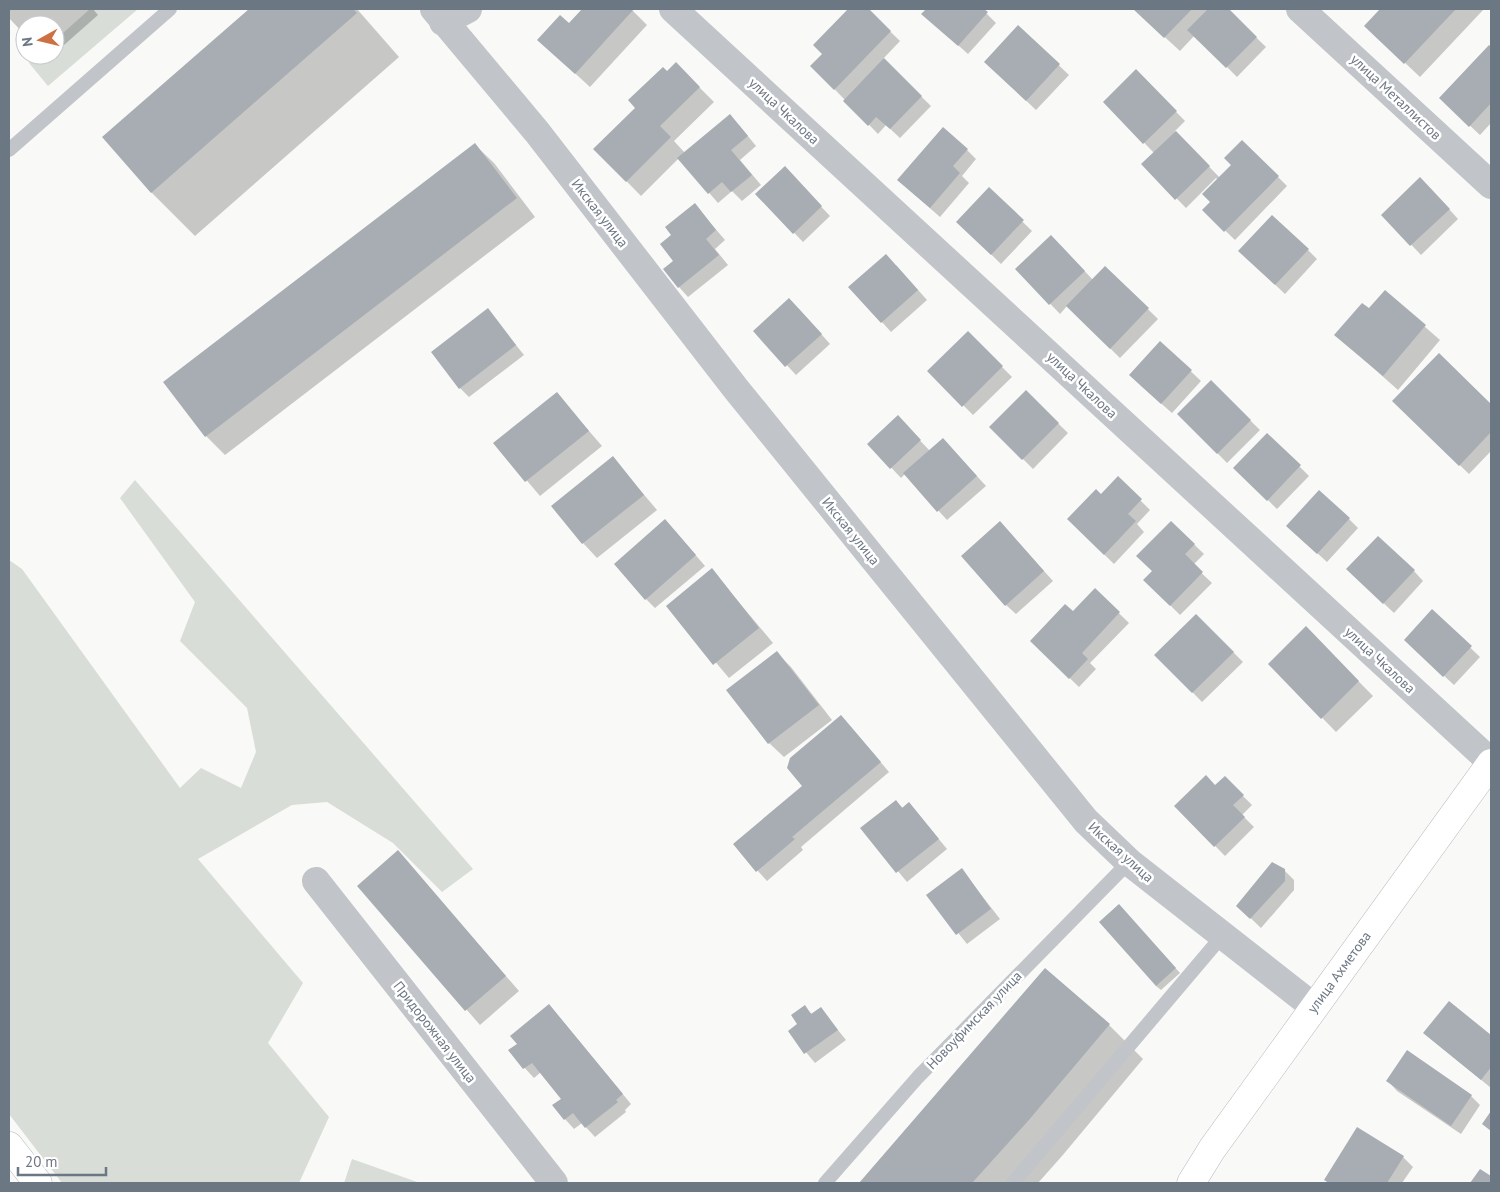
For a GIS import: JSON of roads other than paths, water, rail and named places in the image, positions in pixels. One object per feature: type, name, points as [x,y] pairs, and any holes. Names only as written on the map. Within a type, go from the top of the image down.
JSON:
[{"type":"main road","name":"улица Ахметова","points":[[1191,1183],[1212,1149],[1491,762]]},
{"type":"main road","points":[[9,1146],[38,1183]]},
{"type":"street","points":[[438,15],[468,9]]},
{"type":"street","name":"улица Чкалова","points":[[673,9],[1491,762]]},
{"type":"street","name":"улица Металлистов","points":[[1300,9],[1491,185]]},
{"type":"street","name":"Икская улица","points":[[438,15],[537,132],[736,389],[1086,821],[1129,862],[1314,1006]]},
{"type":"street","name":"Придорожная улица","points":[[316,881],[554,1183]]},
{"type":"lane","points":[[9,150],[170,9]]},
{"type":"lane","name":"Новоуфимская улица","points":[[825,1183],[918,1077],[1129,862]]},
{"type":"lane","points":[[1013,1183],[1223,936]]}]
